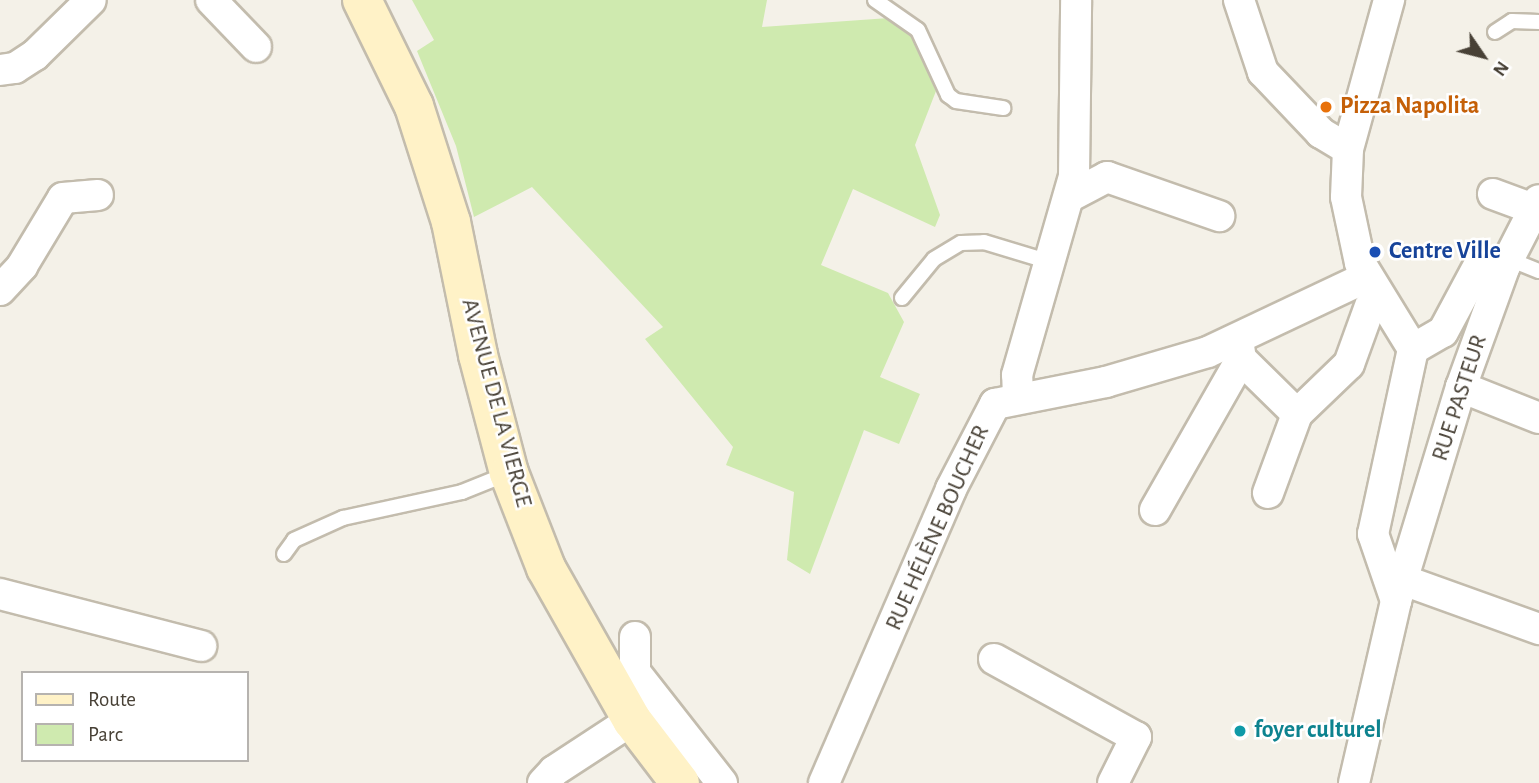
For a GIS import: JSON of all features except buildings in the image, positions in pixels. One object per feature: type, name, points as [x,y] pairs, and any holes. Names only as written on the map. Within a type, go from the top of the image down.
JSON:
[{"type":"street","points":[[0,70],[15,68],[35,55],[91,0]]},
{"type":"street","points":[[211,0],[256,47]]},
{"type":"street","name":"AVENUE DE LA VIERGE","points":[[362,0],[414,106],[452,222],[478,355],[509,473],[546,568],[632,720],[680,783]]},
{"type":"street","points":[[1018,398],[1017,375],[1074,176],[1076,0]]},
{"type":"street","points":[[1239,0],[1263,72],[1321,133],[1348,149]]},
{"type":"street","points":[[1389,0],[1348,149],[1346,197],[1369,291],[1407,334],[1413,349],[1373,534],[1399,591],[1539,629]]},
{"type":"street","points":[[1069,197],[1107,177],[1219,216]]},
{"type":"street","points":[[1493,194],[1537,207]]},
{"type":"street","points":[[0,290],[22,266],[63,198],[98,195]]},
{"type":"street","name":"RUE PASTEUR","points":[[1354,783],[1399,591],[1461,387],[1460,338],[1509,260],[1537,207]]},
{"type":"street","points":[[1413,349],[1460,338],[1479,265]]},
{"type":"street","points":[[1268,493],[1297,414],[1349,365],[1369,291]]},
{"type":"street","name":"RUE HÉLÈNE BOUCHER","points":[[824,783],[951,489],[995,404],[1106,382],[1240,350],[1369,291]]},
{"type":"street","points":[[1155,510],[1240,350],[1297,414]]},
{"type":"street","points":[[1461,387],[1539,418]]},
{"type":"street","points":[[0,594],[201,646]]},
{"type":"street","points":[[635,637],[635,672],[722,783]]},
{"type":"street","points":[[994,659],[1136,737],[1113,783]]},
{"type":"street","points":[[543,783],[554,771],[632,720]]},
{"type":"lane","points":[[875,0],[918,30],[942,84],[956,102],[1003,108]]},
{"type":"lane","points":[[1495,32],[1512,21],[1539,22]]},
{"type":"lane","points":[[902,298],[934,259],[961,243],[985,242],[1050,262]]},
{"type":"lane","points":[[1509,260],[1539,271]]},
{"type":"lane","points":[[284,554],[294,540],[343,518],[462,492],[509,473]]},
{"type":"green space","points":[[412,0],[767,0],[762,27],[889,18],[908,27],[936,91],[915,145],[940,215],[935,227],[853,189],[821,265],[888,293],[904,322],[880,377],[920,394],[899,444],[864,430],[810,574],[787,560],[794,492],[726,465],[733,447],[645,339],[663,327],[532,187],[474,217],[456,146],[417,51],[434,40]]},
{"type":"place","name":"Pizza Napolita","points":[[1326,107]]},
{"type":"place","name":"Centre Ville","points":[[1375,252]]},
{"type":"place","name":"foyer culturel","points":[[1240,731]]}]
